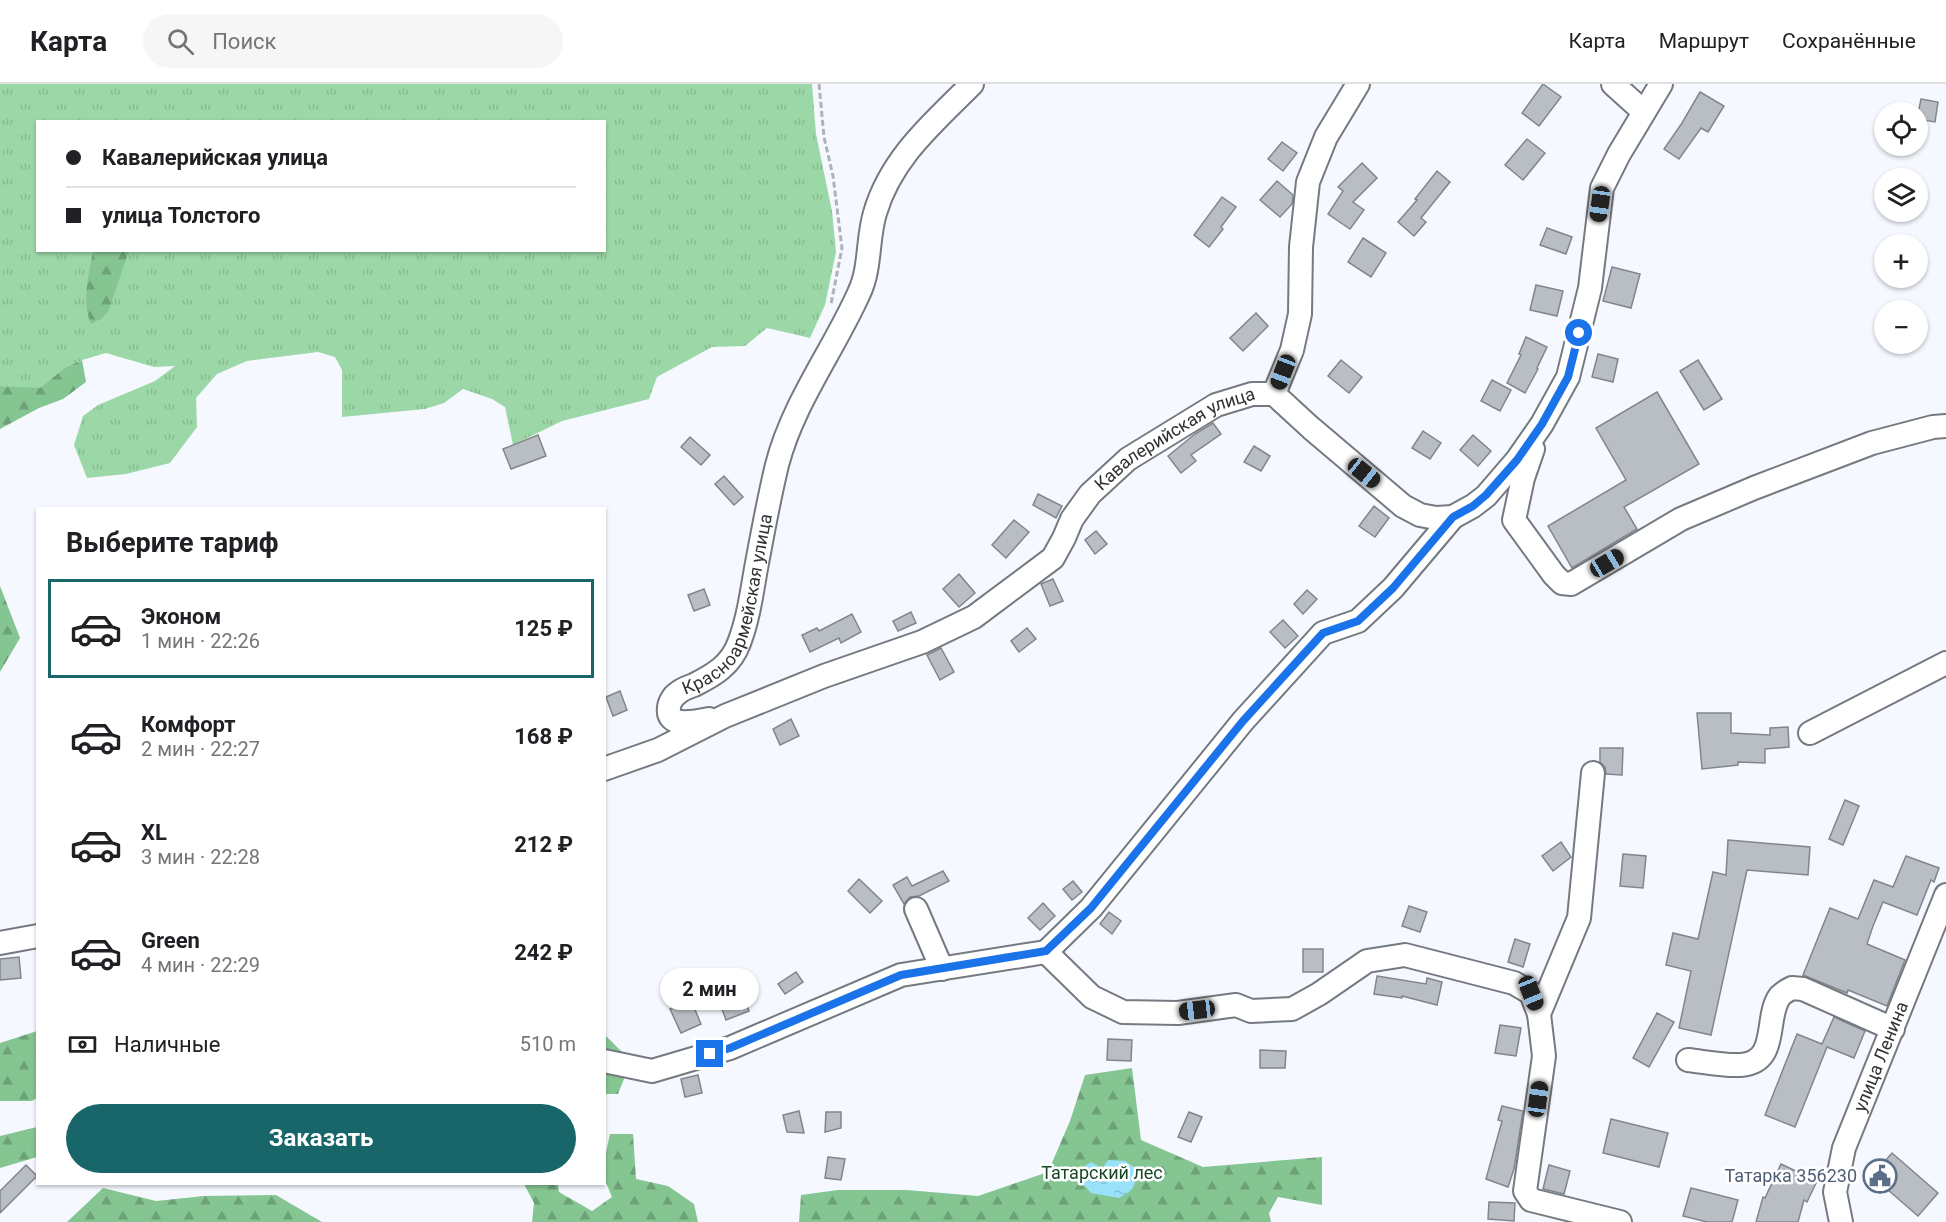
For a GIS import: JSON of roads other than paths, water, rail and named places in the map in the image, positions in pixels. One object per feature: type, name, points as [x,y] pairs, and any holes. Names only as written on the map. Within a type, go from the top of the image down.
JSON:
[{"type":"street","name":"Красноармейская улица","points":[[725,716],[687,723],[671,718],[668,712],[670,702],[678,693],[714,675],[728,663],[738,647],[746,623],[778,462],[792,425],[819,367],[859,294],[865,278],[875,213],[894,169],[922,133],[972,84]]},
{"type":"street","points":[[1274,394],[1292,350],[1300,314],[1301,247],[1308,182],[1326,137],[1358,84]]},
{"type":"street","points":[[1612,84],[1644,112]]},
{"type":"street","points":[[606,1061],[652,1071],[730,1048],[901,975],[1046,951],[1091,908],[1243,721],[1323,633],[1358,621],[1393,588],[1453,517],[1473,506],[1486,495],[1517,460],[1542,424],[1568,377],[1590,288],[1602,188],[1619,154],[1661,84]]},
{"type":"street","name":"Кавалерийская улица","points":[[725,716],[824,676],[922,642],[974,617],[1053,558],[1072,519],[1090,494],[1128,459],[1216,405],[1252,394],[1274,394],[1403,506],[1420,515],[1436,518],[1453,517]]},
{"type":"street","points":[[1514,520],[1523,478],[1542,424]]},
{"type":"street","points":[[1486,495],[1514,520],[1554,575],[1562,583],[1571,584],[1682,519],[1743,492],[1872,443],[1933,427],[1946,426]]},
{"type":"street","points":[[1810,733],[1946,663]]},
{"type":"street","points":[[606,768],[658,750],[725,716]]},
{"type":"street","points":[[1539,1014],[1579,918],[1593,773]]},
{"type":"street","name":"улица Ленина","points":[[1841,1222],[1836,1192],[1844,1148],[1946,895]]},
{"type":"street","points":[[916,909],[942,969]]},
{"type":"street","points":[[0,943],[36,936]]},
{"type":"street","points":[[1046,951],[1092,998],[1123,1012],[1178,1013],[1236,1005],[1251,1011],[1292,1009],[1319,994],[1367,961],[1405,955],[1514,983],[1531,993],[1539,1014],[1544,1056],[1525,1191],[1531,1200],[1620,1222]]},
{"type":"street","points":[[1688,1060],[1741,1065],[1753,1062],[1763,1053],[1768,1041],[1775,1006],[1780,995],[1792,988],[1803,989],[1893,1029]]},
{"type":"water","points":[[1108,1160],[1125,1161],[1134,1167],[1134,1186],[1119,1198],[1091,1193],[1084,1185],[1076,1181],[1079,1170],[1091,1162],[1102,1168]]},
{"type":"place","name":"Татарка 356230","points":[[1880,1176]]},
{"type":"park label","name":"Татарский лес","points":[[1102,1173]]}]
